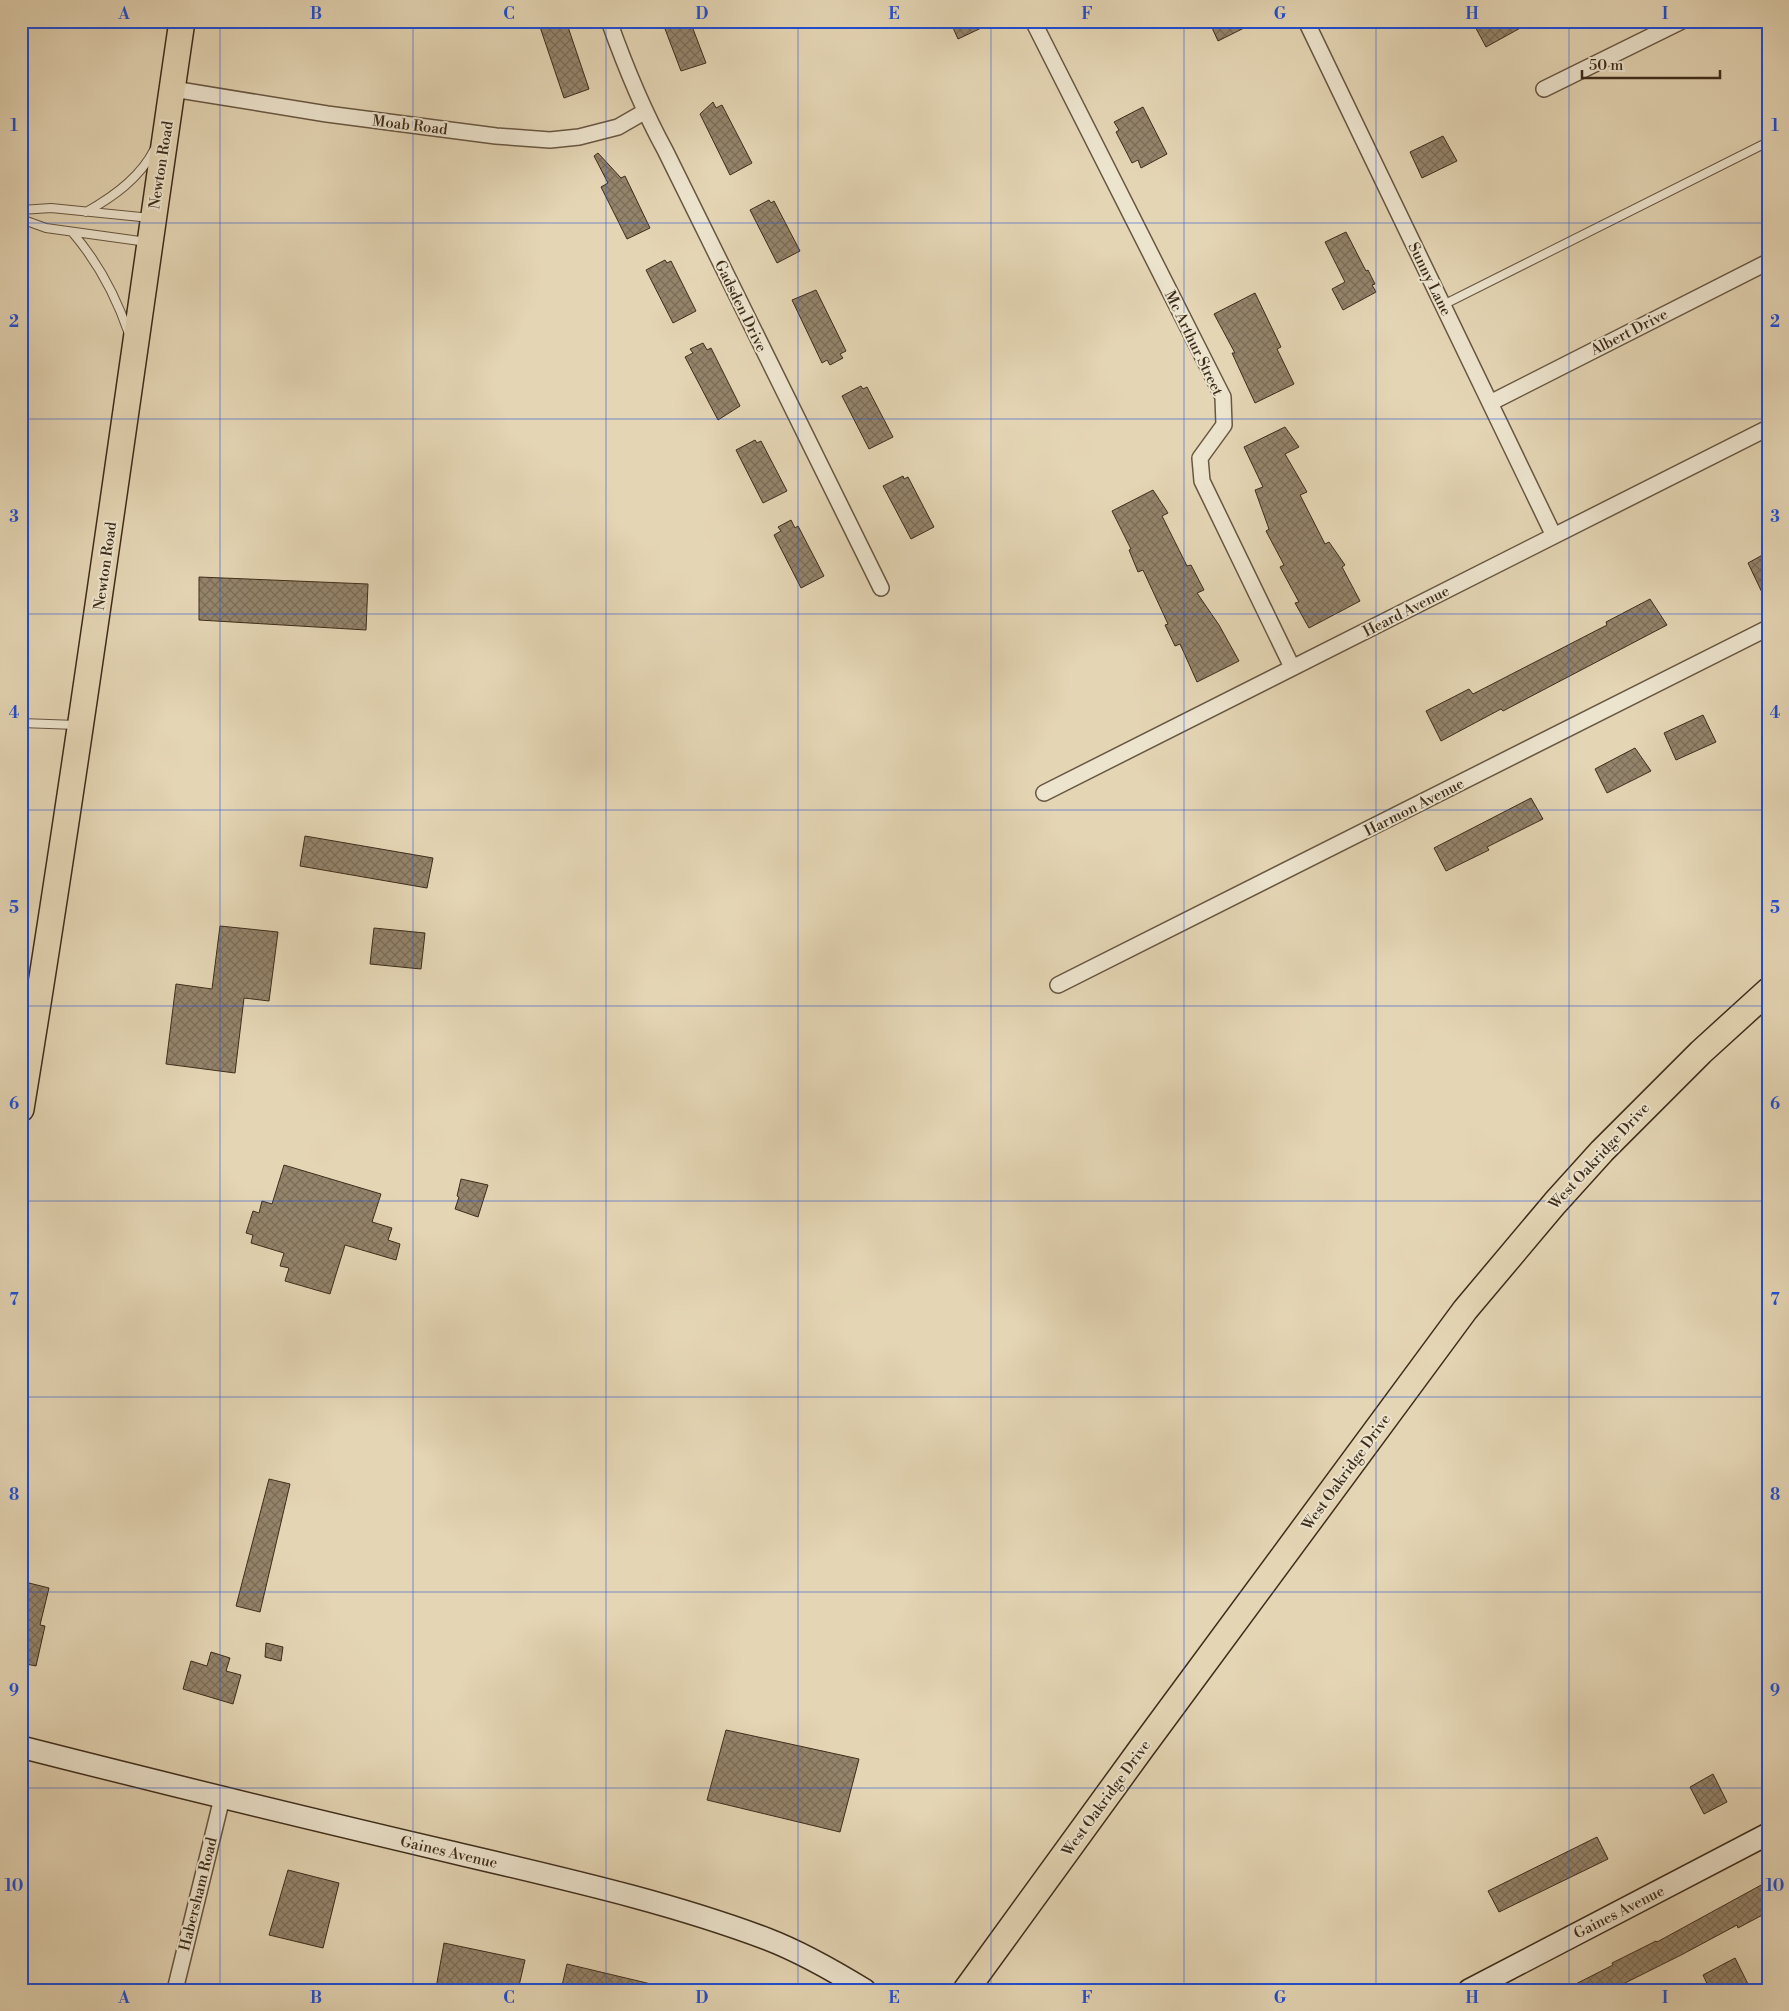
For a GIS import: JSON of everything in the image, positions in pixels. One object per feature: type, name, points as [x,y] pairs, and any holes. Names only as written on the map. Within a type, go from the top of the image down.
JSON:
[{"type":"main road","name":"Newton Road","points":[[21,1110],[106,557],[182,21]]},
{"type":"main road","name":"West Oakridge Drive","points":[[966,1990],[1141,1749],[1471,1303],[1549,1209],[1608,1144],[1701,1052],[1768,991]]},
{"type":"street","name":"Gadsden Drive","points":[[609,21],[644,112],[669,158],[881,588]]},
{"type":"street","name":"Mc Arthur Street","points":[[1033,21],[1223,397],[1224,425],[1200,458],[1202,480],[1292,668]]},
{"type":"street","name":"Sunny Lane","points":[[1306,21],[1554,536]]},
{"type":"street","points":[[1544,89],[1682,21]]},
{"type":"street","name":"Moab Road","points":[[173,89],[337,115],[496,136],[550,140],[580,137],[618,127],[644,112]]},
{"type":"street","name":"Albert Drive","points":[[1490,403],[1768,262]]},
{"type":"street","name":"Heard Avenue","points":[[1044,793],[1768,428]]},
{"type":"street","name":"Harmon Avenue","points":[[1058,985],[1768,628]]},
{"type":"street","name":"Gaines Avenue","points":[[21,1747],[222,1798],[584,1884],[661,1906],[769,1940],[834,1971],[865,1990]]},
{"type":"street","name":"Habersham Road","points":[[175,1990],[222,1798]]},
{"type":"street","name":"Gaines Avenue","points":[[1470,1990],[1768,1834]]},
{"type":"lane","points":[[86,212],[114,195],[137,173],[152,154],[168,124]]},
{"type":"lane","points":[[1442,305],[1768,142]]},
{"type":"lane","points":[[21,210],[51,208],[153,218]]},
{"type":"lane","points":[[21,219],[46,228],[150,243]]},
{"type":"lane","points":[[72,232],[86,249],[113,295],[134,350]]},
{"type":"lane","points":[[21,723],[81,725]]},
{"type":"building","points":[[538,21],[566,21],[589,89],[564,98]]},
{"type":"building","points":[[662,21],[690,21],[706,63],[681,71]]},
{"type":"building","points":[[950,21],[996,21],[958,39]]},
{"type":"building","points":[[1209,21],[1258,21],[1218,41]]},
{"type":"building","points":[[1472,21],[1533,21],[1486,47]]},
{"type":"building","points":[[713,102],[716,108],[722,105],[752,163],[730,175],[700,114]]},
{"type":"building","points":[[1143,107],[1167,154],[1141,168],[1138,160],[1132,163],[1116,132],[1119,130],[1114,122]]},
{"type":"building","points":[[1443,136],[1457,161],[1422,178],[1410,152]]},
{"type":"building","points":[[598,153],[621,178],[625,176],[650,228],[627,239],[601,187],[608,183],[594,156]]},
{"type":"building","points":[[769,200],[771,203],[774,201],[800,251],[777,263],[750,210]]},
{"type":"building","points":[[1346,232],[1366,271],[1368,270],[1375,284],[1372,285],[1376,292],[1343,310],[1332,289],[1345,282],[1325,242]]},
{"type":"building","points":[[665,260],[667,263],[671,261],[696,311],[673,323],[646,270]]},
{"type":"building","points":[[816,290],[846,351],[840,354],[843,358],[830,365],[827,360],[822,363],[792,300]]},
{"type":"building","points":[[1255,293],[1281,347],[1277,349],[1294,384],[1255,403],[1232,353],[1235,353],[1214,314]]},
{"type":"building","points":[[703,343],[707,350],[711,348],[740,406],[718,420],[685,357],[693,353],[690,349]]},
{"type":"building","points":[[861,386],[863,389],[867,387],[893,437],[869,449],[842,396]]},
{"type":"building","points":[[1285,427],[1299,447],[1285,454],[1307,492],[1300,495],[1325,544],[1329,542],[1345,565],[1342,567],[1360,601],[1309,628],[1295,603],[1299,602],[1280,567],[1284,565],[1266,531],[1269,529],[1255,490],[1263,487],[1244,447]]},
{"type":"building","points":[[755,440],[757,443],[761,441],[787,491],[763,503],[736,450]]},
{"type":"building","points":[[903,476],[904,479],[908,477],[934,527],[911,539],[883,486]]},
{"type":"building","points":[[1153,490],[1168,513],[1162,516],[1187,566],[1191,565],[1204,590],[1197,593],[1219,625],[1239,661],[1197,682],[1180,644],[1175,646],[1165,625],[1168,624],[1143,570],[1138,572],[1129,550],[1131,549],[1112,511]]},
{"type":"building","points":[[791,520],[795,528],[798,526],[824,576],[801,588],[774,535],[781,531],[778,527]]},
{"type":"building","points":[[1768,552],[1768,605],[1748,563]]},
{"type":"building","points":[[199,577],[368,584],[366,630],[199,620]]},
{"type":"building","points":[[1650,599],[1667,625],[1503,711],[1501,709],[1441,741],[1426,711],[1469,689],[1473,694],[1607,625],[1606,622]]},
{"type":"building","points":[[1703,715],[1716,742],[1676,760],[1664,733]]},
{"type":"building","points":[[1635,748],[1651,771],[1607,793],[1595,769]]},
{"type":"building","points":[[1531,798],[1543,819],[1487,847],[1489,850],[1446,871],[1434,848]]},
{"type":"building","points":[[305,836],[433,858],[427,888],[300,866]]},
{"type":"building","points":[[220,926],[278,932],[269,1001],[244,998],[235,1073],[166,1064],[176,984],[212,989]]},
{"type":"building","points":[[374,928],[425,933],[421,969],[370,964]]},
{"type":"building","points":[[284,1165],[381,1194],[372,1222],[392,1228],[388,1240],[400,1244],[396,1260],[345,1245],[330,1294],[285,1281],[289,1268],[280,1266],[284,1253],[251,1243],[253,1235],[246,1233],[253,1211],[259,1213],[262,1201],[272,1204]]},
{"type":"building","points":[[461,1179],[488,1185],[478,1217],[455,1209],[459,1197],[457,1196]]},
{"type":"building","points":[[269,1479],[290,1484],[260,1612],[236,1606]]},
{"type":"building","points":[[21,1581],[49,1588],[40,1625],[45,1626],[36,1666],[21,1663]]},
{"type":"building","points":[[266,1643],[283,1647],[281,1661],[265,1657]]},
{"type":"building","points":[[211,1652],[230,1658],[226,1671],[241,1675],[233,1704],[183,1689],[191,1661],[207,1666]]},
{"type":"building","points":[[726,1730],[859,1759],[840,1832],[707,1800]]},
{"type":"building","points":[[1713,1774],[1727,1802],[1704,1814],[1690,1787]]},
{"type":"building","points":[[1597,1837],[1608,1859],[1499,1912],[1488,1891]]},
{"type":"building","points":[[288,1870],[339,1883],[323,1948],[269,1935]]},
{"type":"building","points":[[1763,1884],[1768,1892],[1768,1912],[1738,1928],[1737,1925],[1611,1990],[1564,1990],[1613,1965],[1612,1963],[1657,1942]]},
{"type":"building","points":[[444,1943],[525,1960],[518,1990],[445,1990],[436,1988]]},
{"type":"building","points":[[1735,1958],[1751,1990],[1710,1990],[1703,1975]]},
{"type":"building","points":[[567,1964],[651,1984],[650,1990],[561,1990]]}]
